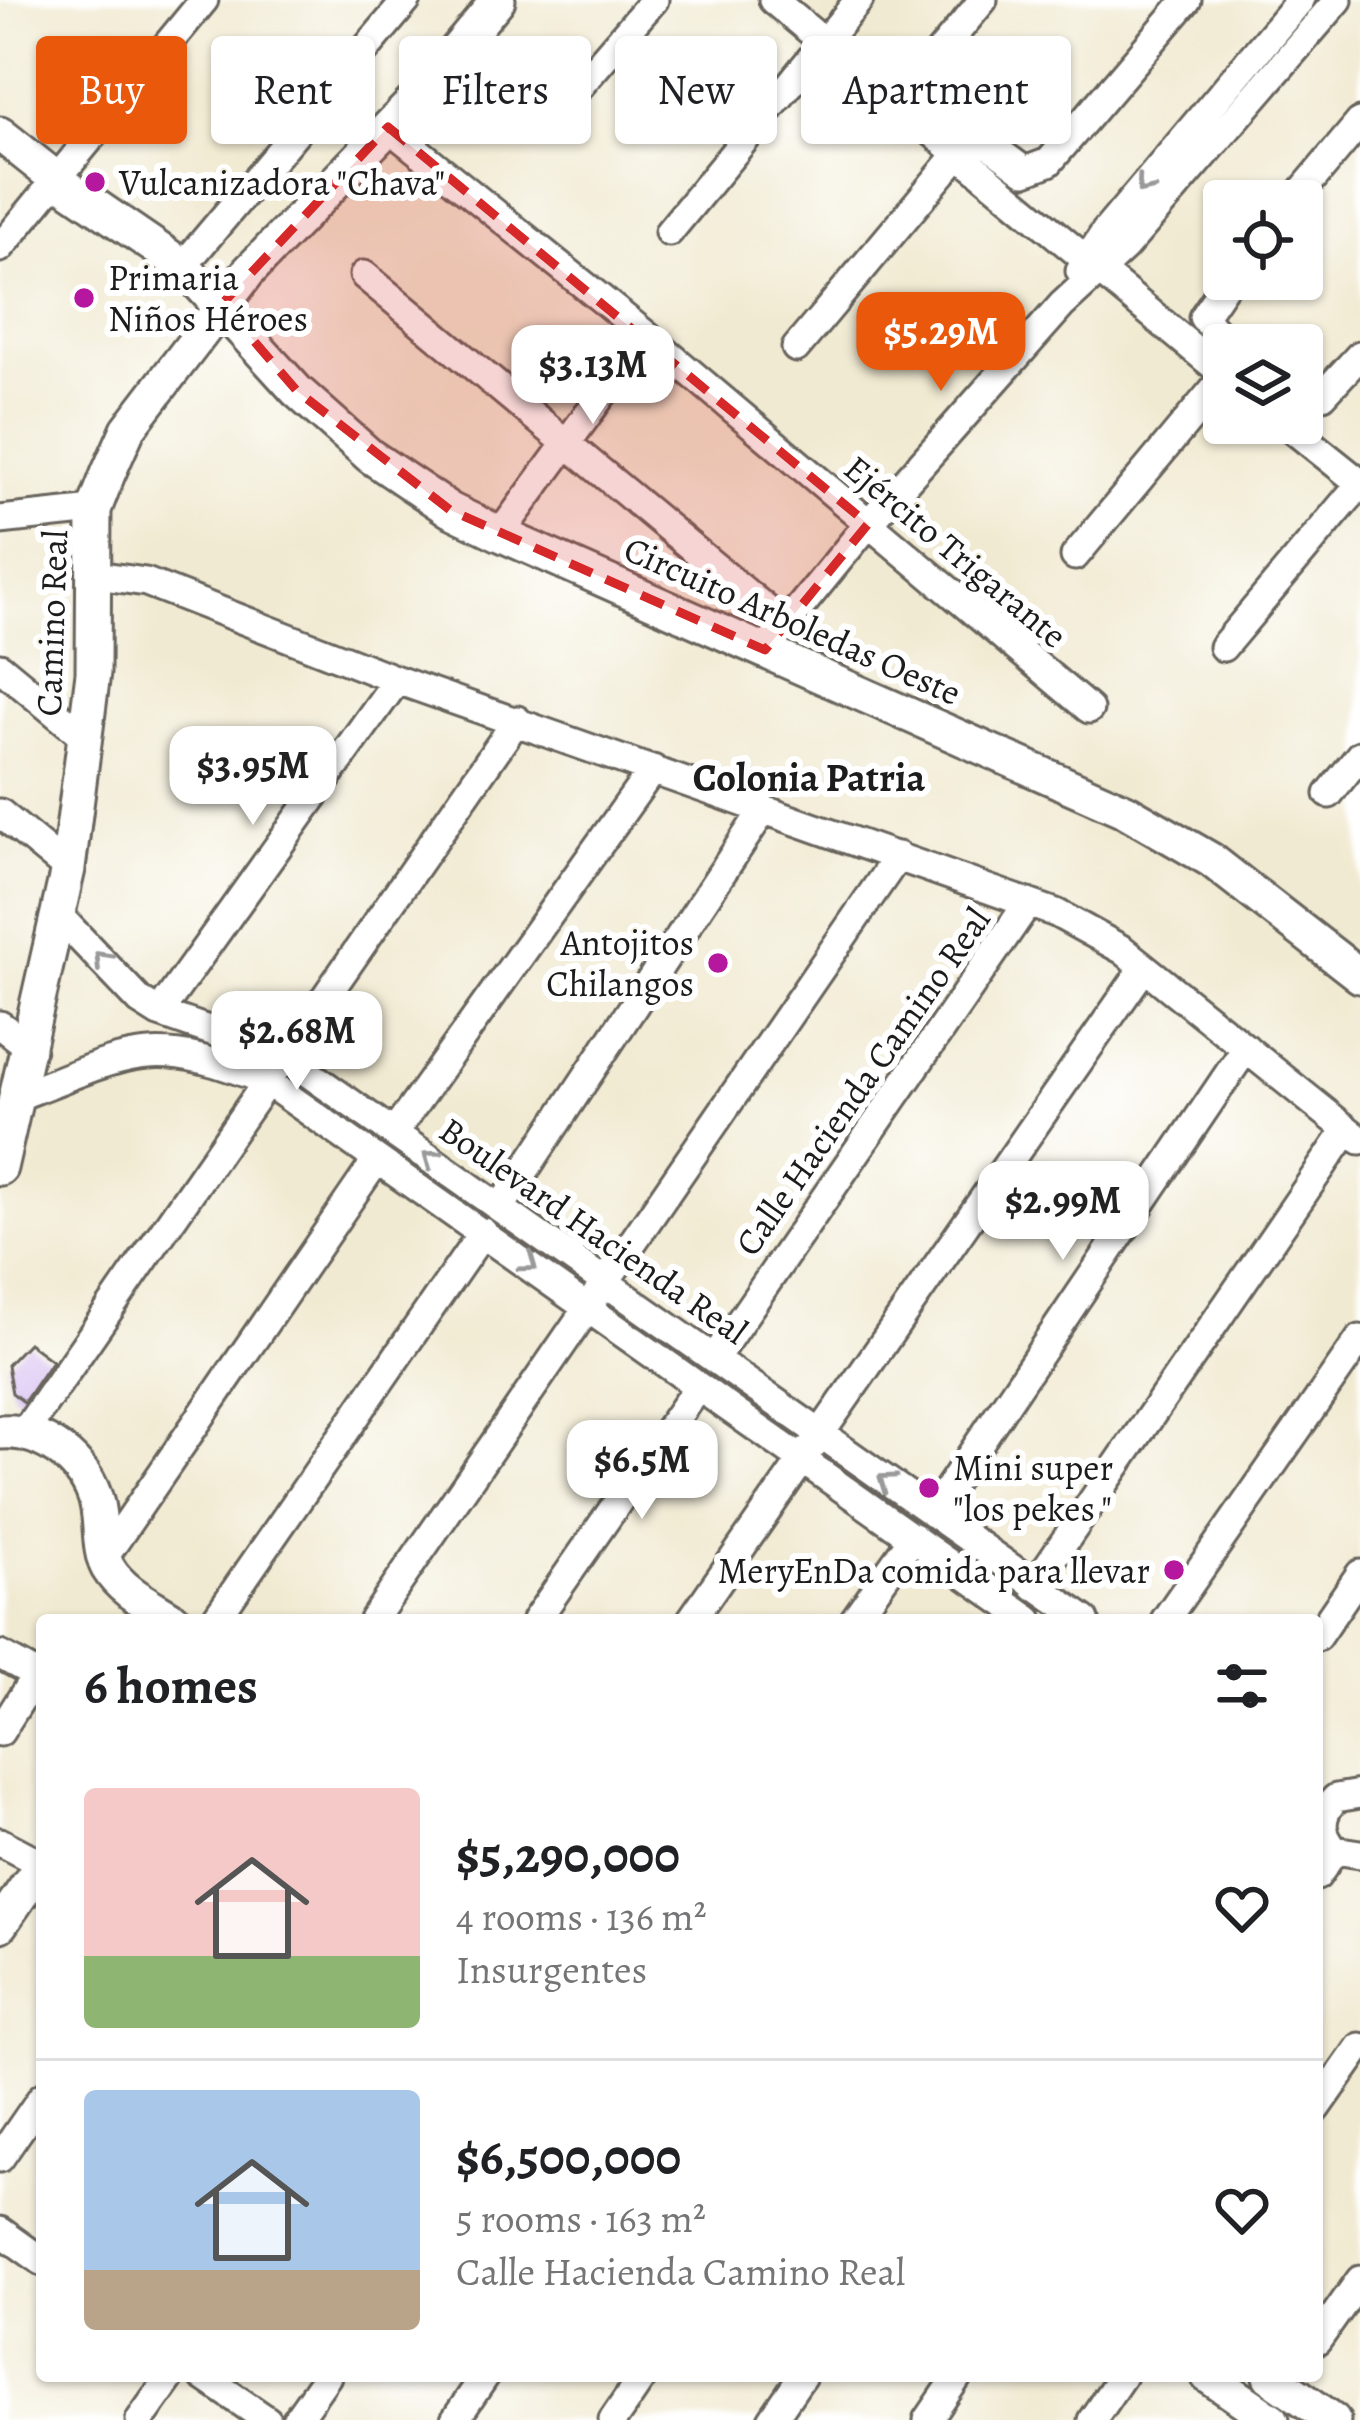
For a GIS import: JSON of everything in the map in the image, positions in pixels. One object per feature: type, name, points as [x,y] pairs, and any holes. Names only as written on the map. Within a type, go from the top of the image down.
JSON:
[{"type":"street","points":[[0,248],[59,182],[204,0]]},
{"type":"street","points":[[183,266],[407,0]]},
{"type":"street","name":"Camino Real","points":[[0,1168],[21,1094],[68,869],[86,738],[97,574],[94,510],[128,429],[222,304],[294,221],[388,128],[498,0]]},
{"type":"street","points":[[591,72],[653,0]]},
{"type":"street","points":[[773,0],[815,36]]},
{"type":"street","points":[[830,36],[859,0]]},
{"type":"street","points":[[983,0],[926,68],[920,86],[933,104],[1025,171],[1049,162],[1187,0]]},
{"type":"street","points":[[364,275],[565,445],[775,637],[1062,305],[1300,0]]},
{"type":"street","points":[[1094,266],[1338,0]]},
{"type":"street","points":[[669,232],[801,72]]},
{"type":"street","points":[[1312,180],[1360,122]]},
{"type":"street","name":"Ejército Trigarante","points":[[388,128],[646,335],[1089,710]]},
{"type":"street","name":"Circuito Arboledas Oeste","points":[[0,134],[59,182],[183,266],[286,379],[370,456],[450,510],[500,534],[775,637],[1076,786],[1169,834],[1360,976]]},
{"type":"street","points":[[948,144],[1203,357]]},
{"type":"street","points":[[796,348],[959,153]]},
{"type":"street","points":[[500,534],[646,335]]},
{"type":"street","points":[[1323,395],[1360,356]]},
{"type":"street","points":[[1076,556],[1203,401]]},
{"type":"street","points":[[1223,647],[1360,484],[1311,444]]},
{"type":"street","points":[[0,520],[94,510]]},
{"type":"street","points":[[97,574],[146,582],[397,680],[898,856],[1100,934],[1353,1135],[1034,1586]]},
{"type":"street","points":[[0,667],[86,738]]},
{"type":"street","points":[[159,1013],[397,680]]},
{"type":"street","points":[[165,1614],[123,1586],[103,1558],[96,1498],[85,1475],[13,1431],[284,1056],[518,720]]},
{"type":"street","points":[[1329,794],[1360,754]]},
{"type":"street","points":[[394,1132],[653,769]]},
{"type":"street","points":[[500,1208],[764,808]]},
{"type":"street","points":[[0,813],[68,869]]},
{"type":"street","points":[[377,1614],[898,856]]},
{"type":"street","name":"Calle Hacienda Camino Real","points":[[714,1359],[1028,903]]},
{"type":"street","name":"Boulevard Hacienda Real","points":[[59,916],[140,1000],[159,1013],[284,1056],[1076,1614]]},
{"type":"street","points":[[696,1614],[1143,969]]},
{"type":"street","points":[[0,1025],[31,1049]]},
{"type":"street","points":[[932,1513],[1246,1048]]},
{"type":"street","name":"Boulevard Hacienda Real","points":[[21,1094],[101,1062],[159,1049],[192,1054],[266,1081],[913,1537],[1013,1614]]},
{"type":"street","points":[[103,1558],[376,1161]]},
{"type":"street","points":[[219,1614],[483,1232]]},
{"type":"street","points":[[1169,1614],[1360,1339]]},
{"type":"street","points":[[540,1614],[697,1388]]},
{"type":"street","points":[[858,1614],[913,1537]]},
{"type":"street","points":[[1323,1628],[1360,1574]]},
{"type":"street","points":[[0,1654],[36,1675]]},
{"type":"street","points":[[0,1732],[36,1681]]},
{"type":"street","points":[[1323,1871],[1348,1852],[1327,1842],[1330,1802]]},
{"type":"street","points":[[0,1842],[36,1861]]},
{"type":"street","points":[[0,1925],[36,1873]]},
{"type":"street","points":[[1323,2099],[1360,2047]]},
{"type":"street","points":[[0,2158],[36,2106]]},
{"type":"street","points":[[0,2231],[36,2257]]},
{"type":"street","points":[[1323,2332],[1360,2280]]},
{"type":"street","points":[[140,2420],[167,2382]]},
{"type":"street","points":[[212,2382],[267,2420]]},
{"type":"street","points":[[296,2420],[323,2382]]},
{"type":"street","points":[[455,2420],[481,2382]]},
{"type":"street","points":[[614,2420],[639,2382]]},
{"type":"street","points":[[772,2420],[798,2382]]},
{"type":"street","points":[[928,2420],[954,2382]]},
{"type":"street","points":[[1092,2420],[1118,2382]]},
{"type":"street","points":[[1216,2382],[1265,2418]]},
{"type":"street","points":[[1285,2382],[1333,2420]]},
{"type":"highlighted area","points":[[388,127],[868,524],[765,650],[450,510],[297,391],[222,304]]},
{"type":"building","points":[[28,1343],[52,1361],[24,1402],[12,1393],[7,1365]]},
{"type":"place","name":"Vulcanizadora \"Chava\"","points":[[95,182]]},
{"type":"place","name":"Primaria Niños Héroes","points":[[84,298]]},
{"type":"place","name":"Antojitos Chilangos","points":[[718,963]]},
{"type":"place","name":"Mini super \"los pekes \"","points":[[929,1488]]},
{"type":"place","name":"MeryEnDa comida para llevar","points":[[1174,1570]]},
{"type":"district","name":"Colonia Patria","points":[[809,777]]}]
